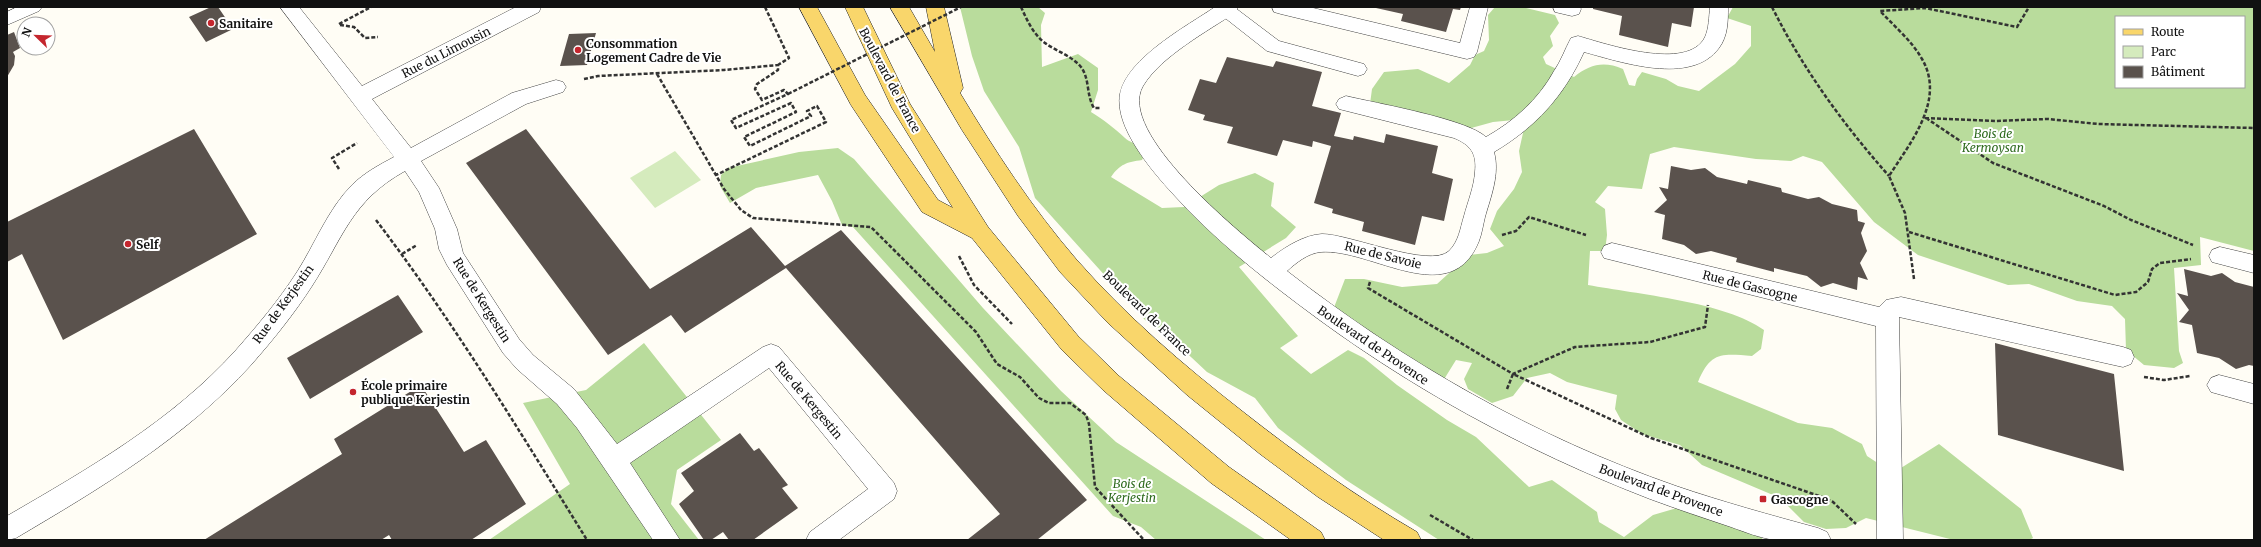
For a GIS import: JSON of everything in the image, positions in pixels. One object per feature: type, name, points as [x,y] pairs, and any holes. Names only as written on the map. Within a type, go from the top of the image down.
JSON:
[{"type":"main road","points":[[808,7],[858,100],[930,206],[980,233]]},
{"type":"main road","name":"Boulevard de France","points":[[854,7],[858,19],[902,108],[980,233],[1070,343],[1111,384],[1220,475],[1312,540]]},
{"type":"main road","points":[[935,7],[958,109]]},
{"type":"main road","name":"Boulevard de France","points":[[900,8],[958,109],[994,167],[1047,239],[1085,284],[1148,347],[1196,390],[1294,467],[1384,527],[1408,540]]},
{"type":"street","name":"Rue de Kergestin","points":[[289,7],[408,159],[428,188],[435,202],[455,259],[511,346],[527,365],[549,380],[564,394],[585,419],[667,540]]},
{"type":"street","name":"Rue du Limousin","points":[[359,97],[532,7]]},
{"type":"street","points":[[1281,7],[1467,52],[1479,7]]},
{"type":"street","points":[[1346,104],[1454,130],[1479,141],[1484,148],[1510,133],[1544,103],[1558,86],[1578,43],[1647,60],[1674,62],[1685,61],[1708,49],[1713,42],[1716,32],[1719,7]]},
{"type":"street","points":[[1130,110],[1132,87],[1143,70],[1153,60],[1228,8]]},
{"type":"street","name":"Rue de Kerjestin","points":[[7,530],[103,474],[142,448],[195,406],[239,362],[271,325],[321,251],[342,213],[357,194],[374,180],[408,159],[519,98],[556,87]]},
{"type":"street","name":"Boulevard de Provence","points":[[1130,110],[1145,142],[1170,177],[1218,227],[1271,271],[1338,322],[1406,369],[1494,418],[1565,453],[1634,482],[1740,518],[1818,540]]},
{"type":"street","name":"Rue de Savoie","points":[[1271,271],[1286,257],[1320,243],[1341,244],[1416,265],[1431,266],[1452,261],[1459,256],[1467,244],[1487,167],[1484,148]]},
{"type":"street","name":"Rue de Gascogne","points":[[1612,252],[1887,319]]},
{"type":"street","points":[[2220,256],[2254,264]]},
{"type":"street","points":[[1890,540],[1888,311],[1894,307],[1917,310],[2122,357]]},
{"type":"street","name":"Rue de Kergestin","points":[[614,460],[771,354],[885,491],[819,540]]},
{"type":"street","points":[[2218,385],[2254,394]]},
{"type":"lane","points":[[7,9],[12,7]]},
{"type":"lane","points":[[7,19],[33,7]]},
{"type":"lane","points":[[1228,8],[1274,46],[1358,69]]},
{"type":"path","points":[[371,7],[337,25],[354,27],[365,38],[378,37]]},
{"type":"path","points":[[556,87],[598,76],[724,70],[778,65],[789,58],[765,7]]},
{"type":"path","points":[[716,175],[826,122],[817,106],[807,111],[811,116],[750,146],[744,137],[796,112],[791,103],[736,128],[731,120],[788,94],[962,7]]},
{"type":"path","points":[[1021,7],[1025,18],[1043,42],[1074,61],[1084,72],[1088,83],[1089,99],[1094,108],[1130,110]]},
{"type":"path","points":[[1772,7],[1796,56],[1826,101],[1857,140],[1889,176],[1900,192],[1905,207],[1909,232],[1917,310]]},
{"type":"path","points":[[1889,176],[1925,118],[1931,86],[1929,74],[1923,60],[1880,11],[1924,8],[2017,27],[2030,7]]},
{"type":"path","points":[[900,8],[942,33]]},
{"type":"path","points":[[778,65],[778,70],[757,84],[755,89],[762,100],[784,90],[788,94]]},
{"type":"path","points":[[657,74],[716,175],[741,210],[753,218],[871,227],[976,332],[996,364],[1020,377],[1039,398],[1049,403],[1070,403],[1086,415],[1089,424],[1095,487],[1144,540]]},
{"type":"path","points":[[1925,118],[1995,121],[2048,119],[2098,124],[2254,128]]},
{"type":"path","points":[[1925,118],[1993,163],[2104,206],[2131,220],[2220,256]]},
{"type":"path","points":[[383,129],[332,158],[402,254],[511,418],[587,540]]},
{"type":"path","points":[[1467,244],[1516,231],[1529,217],[1605,241],[1612,252]]},
{"type":"path","points":[[1909,232],[2115,294],[2136,292],[2148,282],[2152,269],[2160,263],[2220,256]]},
{"type":"path","points":[[1381,256],[1368,288],[1513,374],[1651,438],[1792,488],[1822,497],[1833,502],[1861,529]]},
{"type":"path","points":[[1494,418],[1513,374],[1575,347],[1650,342],[1705,327],[1711,277]]},
{"type":"path","points":[[2164,380],[2192,376]]},
{"type":"path","points":[[1425,513],[1473,540]]},
{"type":"green space","points":[[960,7],[1038,7],[1045,13],[1041,25],[1042,67],[1078,54],[1098,68],[1098,90],[1091,112],[1109,124],[1128,140],[1140,146],[1146,152],[1142,160],[1124,164],[1111,177],[1162,208],[1184,207],[1219,185],[1255,173],[1274,183],[1271,206],[1296,227],[1286,238],[1239,267],[1298,336],[1280,348],[1311,374],[1348,350],[1364,358],[1397,385],[1447,420],[1476,437],[1529,487],[1552,480],[1597,512],[1599,522],[1624,537],[1653,515],[1677,508],[1752,529],[1764,540],[1439,540],[1346,480],[1278,428],[1255,398],[1207,372],[1176,343],[1145,320],[1035,198],[1019,147],[984,91],[972,56]]},
{"type":"green space","name":"Bois de Kermoysan","points":[[1495,7],[1522,7],[1555,15],[1559,23],[1550,36],[1553,46],[1543,57],[1546,64],[1574,77],[1586,69],[1597,65],[1610,65],[1623,69],[1629,85],[1635,86],[1637,79],[1642,72],[1666,79],[1678,86],[1699,91],[1735,64],[1751,46],[1751,26],[1727,18],[1733,7],[2254,7],[2254,251],[2200,237],[2201,265],[2174,268],[2179,351],[2183,363],[2174,368],[2144,365],[2126,350],[2125,319],[2112,306],[2077,301],[2029,284],[2008,285],[1918,255],[1874,222],[1822,162],[1803,156],[1791,161],[1756,159],[1674,147],[1650,154],[1642,189],[1608,186],[1595,202],[1605,209],[1607,235],[1605,251],[1590,251],[1588,285],[1680,300],[1727,312],[1747,320],[1764,330],[1761,349],[1752,356],[1725,355],[1713,360],[1703,372],[1698,382],[1798,423],[1832,428],[1862,444],[1867,456],[1893,473],[1939,444],[2021,509],[2033,538],[2029,540],[1954,540],[1866,518],[1846,528],[1826,529],[1804,522],[1780,498],[1702,465],[1680,445],[1642,434],[1621,420],[1615,409],[1617,395],[1567,382],[1550,373],[1527,378],[1513,396],[1492,403],[1468,389],[1464,379],[1472,363],[1456,360],[1443,381],[1333,310],[1345,279],[1364,279],[1402,287],[1437,284],[1469,255],[1487,253],[1504,246],[1490,229],[1497,211],[1514,189],[1522,172],[1519,151],[1523,133],[1514,120],[1493,122],[1464,130],[1370,104],[1372,89],[1384,72],[1418,69],[1449,83],[1470,65],[1475,55],[1484,51],[1489,40],[1488,15]]},
{"type":"green space","name":"Bois de Kerjestin","points":[[838,148],[854,159],[983,308],[1061,391],[1116,442],[1266,540],[1156,540],[1141,527],[1113,516],[853,227],[842,225],[832,201],[818,175],[756,188],[730,203],[720,186],[721,175],[728,168],[799,152]]},
{"type":"green space","points":[[675,151],[701,180],[655,208],[630,178]]},
{"type":"green space","points":[[644,343],[721,440],[677,470],[671,504],[699,540],[489,540],[570,484],[523,403],[586,390]]},
{"type":"building","name":"Sanitaire","points":[[211,7],[218,7],[233,29],[206,42],[189,17]]},
{"type":"building","points":[[1461,7],[1460,10],[1453,9],[1446,32],[1401,21],[1403,14],[1376,8]]},
{"type":"building","points":[[1593,7],[1694,7],[1691,27],[1672,23],[1668,47],[1619,35],[1622,16],[1593,9]]},
{"type":"building","points":[[14,32],[16,37],[16,50],[13,52],[15,56],[14,65],[7,77],[7,35]]},
{"type":"building","name":"Consommation Logement Cadre de Vie","points":[[596,33],[587,65],[560,66],[569,34]]},
{"type":"building","points":[[1227,57],[1273,67],[1276,61],[1322,72],[1312,106],[1341,113],[1334,136],[1353,140],[1354,136],[1384,143],[1386,134],[1438,146],[1432,173],[1453,179],[1444,221],[1422,216],[1415,245],[1362,231],[1364,222],[1332,213],[1333,209],[1314,203],[1331,146],[1313,141],[1312,147],[1283,140],[1277,156],[1227,143],[1233,127],[1203,120],[1205,115],[1188,110],[1200,79],[1216,83]]},
{"type":"building","name":"Self","points":[[194,129],[257,234],[63,340],[22,254],[7,262],[7,222]]},
{"type":"building","points":[[526,129],[650,289],[751,227],[785,266],[841,230],[1087,500],[1037,540],[967,540],[1000,514],[786,268],[685,333],[671,315],[608,355],[466,163]]},
{"type":"building","points":[[1671,166],[1691,170],[1705,168],[1717,177],[1747,184],[1748,180],[1781,188],[1782,192],[1808,199],[1819,197],[1832,204],[1857,210],[1858,221],[1865,223],[1861,233],[1867,251],[1860,263],[1868,280],[1858,277],[1857,290],[1833,283],[1821,287],[1807,276],[1774,268],[1774,272],[1736,262],[1737,258],[1711,251],[1696,254],[1684,245],[1662,239],[1665,215],[1654,212],[1667,200],[1659,187],[1668,189]]},
{"type":"building","points":[[2184,269],[2211,276],[2222,273],[2235,282],[2254,287],[2254,366],[2249,365],[2236,369],[2219,358],[2197,353],[2192,325],[2179,322],[2189,310],[2177,293],[2188,296]]},
{"type":"building","points":[[398,295],[423,332],[310,399],[287,358]]},
{"type":"building","points":[[1995,343],[2114,374],[2124,471],[1998,435]]},
{"type":"building","points":[[421,385],[464,452],[486,440],[526,504],[471,540],[392,540],[389,535],[381,540],[204,540],[342,454],[334,439]]},
{"type":"building","points":[[740,433],[754,451],[759,448],[788,485],[782,488],[798,508],[753,540],[729,540],[723,532],[711,540],[704,540],[679,504],[694,491],[681,473]]},
{"type":"place","name":"Sanitaire","points":[[211,23]]},
{"type":"place","name":"Consommation Logement Cadre de Vie","points":[[578,50]]},
{"type":"place","name":"Self","points":[[128,244]]},
{"type":"place","name":"École primaire publique Kerjestin","points":[[353,392]]},
{"type":"place","name":"Gascogne","points":[[1763,499]]}]
